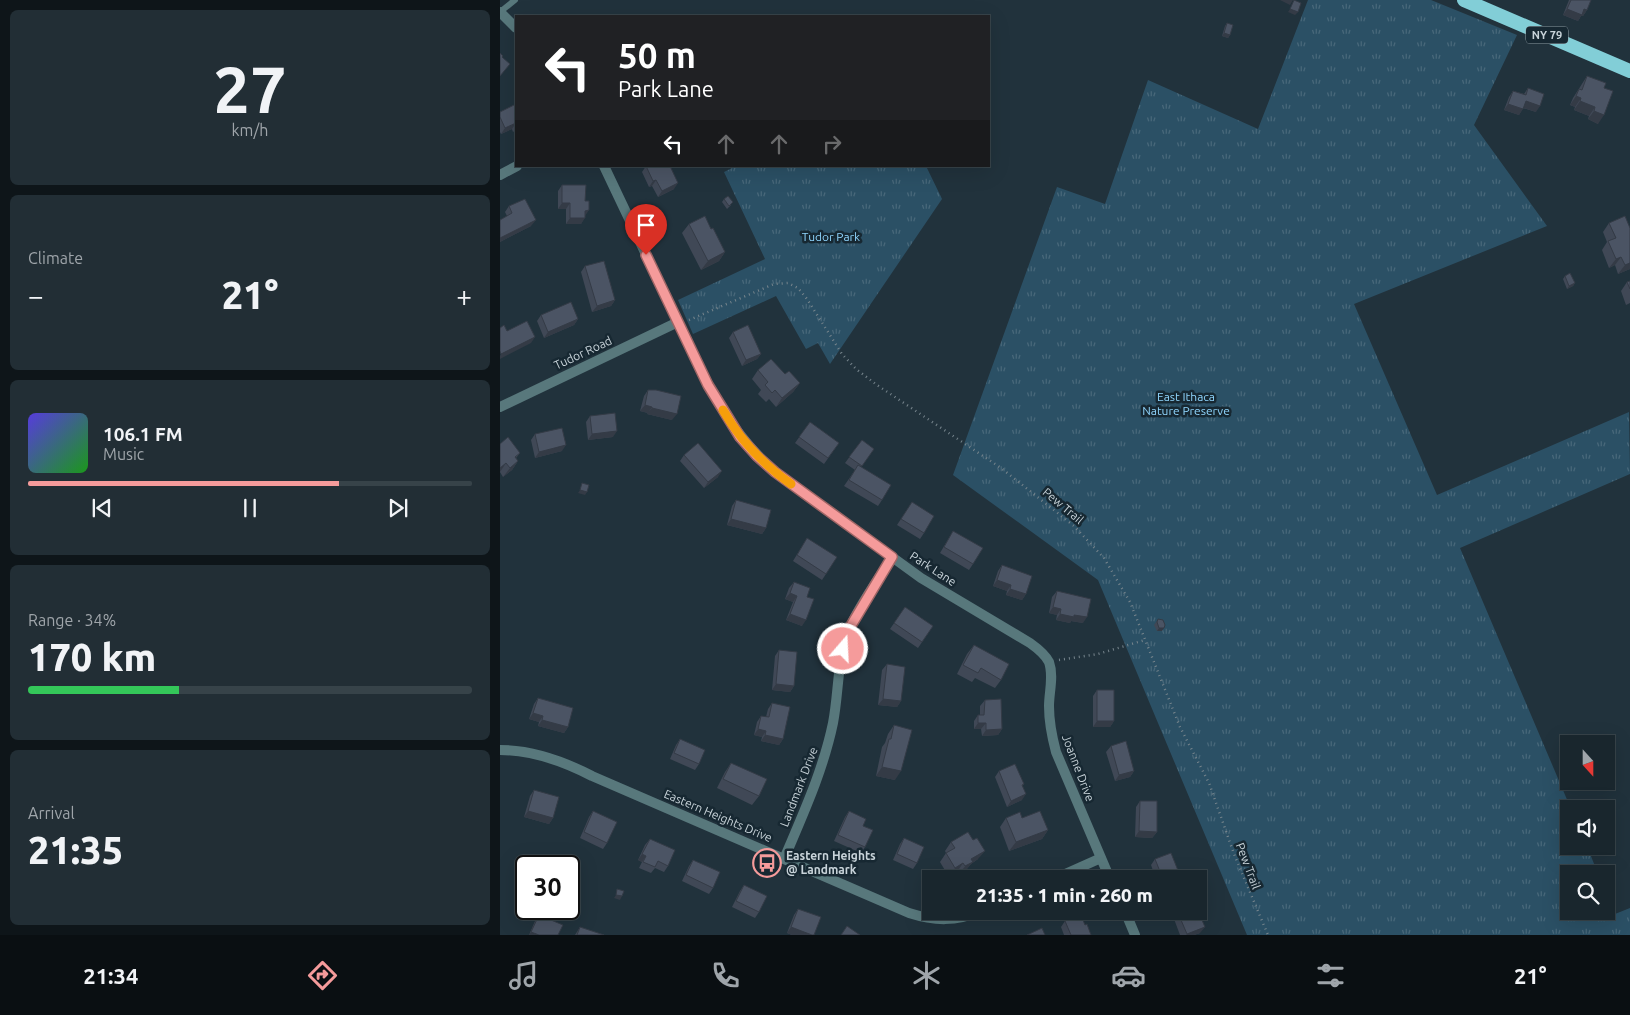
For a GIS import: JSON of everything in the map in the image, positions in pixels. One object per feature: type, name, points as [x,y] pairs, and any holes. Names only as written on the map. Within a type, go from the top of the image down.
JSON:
[{"type":"highway","name":"NY 79","points":[[1464,0],[1630,71]]},
{"type":"street","points":[[500,12],[515,27]]},
{"type":"street","points":[[500,175],[515,167]]},
{"type":"street","name":"Park Lane","points":[[604,167],[708,385],[740,437],[757,456],[775,472],[921,578],[1030,643],[1042,652],[1048,661]]},
{"type":"street","name":"Tudor Road","points":[[500,407],[678,322]]},
{"type":"street","name":"Landmark Drive","points":[[784,859],[817,781],[827,749],[841,663],[849,629],[892,557]]},
{"type":"street","name":"Joanne Drive","points":[[1048,661],[1051,678],[1049,704],[1051,734],[1065,775],[1106,870]]},
{"type":"street","name":"Eastern Heights Drive","points":[[500,750],[530,753],[569,764],[592,776],[922,918]]},
{"type":"street","points":[[1074,870],[1101,858]]},
{"type":"street","points":[[1129,920],[1135,935]]},
{"type":"lane","points":[[500,12],[515,0]]},
{"type":"path","name":"Pew Trail","points":[[678,322],[691,320],[774,284],[788,283],[798,288],[807,298],[842,354],[856,369],[1001,468],[1074,526],[1092,544],[1118,579],[1130,602],[1180,726],[1209,784],[1234,854],[1268,935]]},
{"type":"path","points":[[1048,661],[1098,654],[1145,640]]},
{"type":"green space","name":"East Ithaca Nature Preserve","points":[[1308,0],[1431,0],[1517,35],[1474,125],[1547,226],[1354,304],[1437,495],[1629,412],[1630,474],[1460,548],[1560,783],[1560,790],[1563,790],[1567,800],[1560,800],[1560,855],[1591,855],[1594,865],[1560,865],[1560,920],[1615,920],[1615,914],[1630,908],[1630,935],[1247,935],[1098,580],[953,475],[1057,187],[1105,204],[1148,80],[1258,129]]},
{"type":"green space","name":"Tudor Park","points":[[734,167],[926,167],[942,199],[830,364],[818,343],[806,349],[776,296],[693,334],[678,300],[765,259],[724,172]]},
{"type":"building","points":[[1294,0],[1301,3],[1298,12],[1290,9]]},
{"type":"building","points":[[1571,0],[1591,0],[1587,10],[1584,9],[1582,15],[1567,9]]},
{"type":"building","points":[[1227,23],[1233,25],[1230,35],[1224,33]]},
{"type":"building","points":[[500,53],[510,64],[500,76]]},
{"type":"building","points":[[1587,76],[1606,83],[1604,88],[1613,91],[1604,115],[1594,111],[1595,107],[1580,101],[1581,98],[1576,96],[1579,89],[1582,90]]},
{"type":"building","points":[[1528,88],[1544,94],[1540,106],[1526,101],[1523,109],[1508,104],[1513,91],[1526,95]]},
{"type":"building","points":[[515,104],[515,123],[505,128],[500,112]]},
{"type":"building","points":[[646,167],[670,167],[678,183],[662,191],[656,180],[653,181]]},
{"type":"building","points":[[562,185],[586,185],[585,201],[589,201],[589,210],[585,211],[585,218],[570,218],[570,203],[562,203]]},
{"type":"building","points":[[728,196],[733,202],[729,206],[724,199]]},
{"type":"building","points":[[525,199],[536,220],[500,238],[500,220],[512,213],[509,206]]},
{"type":"building","points":[[705,216],[725,252],[708,261],[689,224]]},
{"type":"building","points":[[1625,216],[1630,228],[1630,263],[1625,265],[1621,257],[1616,259],[1608,241],[1616,238],[1609,223]]},
{"type":"building","points":[[604,261],[615,300],[597,306],[585,266]]},
{"type":"building","points":[[1570,273],[1575,283],[1569,286],[1565,276]]},
{"type":"building","points":[[571,302],[578,319],[548,332],[541,315]]},
{"type":"building","points":[[527,321],[535,337],[501,354],[500,328],[504,325],[507,331]]},
{"type":"building","points":[[748,325],[761,354],[746,360],[733,332]]},
{"type":"building","points":[[771,359],[785,374],[789,371],[800,383],[782,398],[775,390],[772,393],[765,385],[768,382],[758,370]]},
{"type":"building","points":[[648,390],[681,396],[677,414],[645,405]]},
{"type":"building","points":[[615,413],[617,431],[592,434],[590,416]]},
{"type":"building","points":[[810,422],[839,443],[828,458],[799,437]]},
{"type":"building","points":[[562,428],[566,445],[539,452],[535,434]]},
{"type":"building","points":[[508,437],[520,453],[515,457],[518,461],[510,468],[506,463],[500,468],[500,444]]},
{"type":"building","points":[[862,440],[874,449],[862,466],[849,457]]},
{"type":"building","points":[[698,443],[722,471],[708,482],[684,455]]},
{"type":"building","points":[[858,465],[891,485],[882,500],[849,480]]},
{"type":"building","points":[[582,483],[589,485],[587,492],[580,490]]},
{"type":"building","points":[[736,500],[771,510],[766,528],[731,519]]},
{"type":"building","points":[[912,502],[934,516],[924,533],[901,519]]},
{"type":"building","points":[[953,531],[983,548],[973,564],[944,547]]},
{"type":"building","points":[[807,538],[837,557],[826,574],[797,555]]},
{"type":"building","points":[[1002,565],[1032,576],[1026,594],[1010,589],[1011,585],[997,580]]},
{"type":"building","points":[[794,582],[810,588],[807,597],[814,599],[806,620],[790,614],[797,596],[790,593]]},
{"type":"building","points":[[1057,591],[1091,599],[1087,617],[1060,614],[1061,609],[1053,607]]},
{"type":"building","points":[[905,607],[933,626],[922,642],[894,623]]},
{"type":"building","points":[[1158,619],[1163,620],[1164,628],[1159,628]]},
{"type":"building","points":[[974,645],[1009,664],[1001,680],[981,668],[978,673],[963,665]]},
{"type":"building","points":[[779,650],[797,652],[794,686],[776,684]]},
{"type":"building","points":[[887,664],[905,667],[901,701],[883,699]]},
{"type":"building","points":[[1097,690],[1114,690],[1114,721],[1097,721]]},
{"type":"building","points":[[538,698],[573,708],[568,727],[542,720],[543,716],[533,713]]},
{"type":"building","points":[[1001,699],[1002,729],[986,730],[986,723],[978,723],[978,715],[984,715],[985,700]]},
{"type":"building","points":[[772,703],[790,707],[783,739],[765,735],[766,731],[758,729],[761,716],[769,717]]},
{"type":"building","points":[[894,725],[912,730],[901,771],[882,767]]},
{"type":"building","points":[[680,739],[705,750],[699,764],[674,753]]},
{"type":"building","points":[[1126,741],[1134,771],[1119,775],[1111,746]]},
{"type":"building","points":[[731,763],[767,779],[759,796],[723,779]]},
{"type":"building","points":[[1015,764],[1024,784],[1022,785],[1026,794],[1011,801],[999,771]]},
{"type":"building","points":[[534,790],[559,797],[553,818],[528,811]]},
{"type":"building","points":[[1140,801],[1157,801],[1157,832],[1139,831]]},
{"type":"building","points":[[593,811],[617,822],[607,843],[584,832]]},
{"type":"building","points":[[849,811],[866,819],[863,826],[873,830],[865,847],[838,835]]},
{"type":"building","points":[[1040,811],[1048,830],[1016,842],[1006,818],[1020,812],[1022,818]]},
{"type":"building","points":[[968,832],[973,840],[977,838],[985,851],[971,859],[973,862],[965,866],[963,863],[955,868],[946,853],[955,848],[951,842]]},
{"type":"building","points":[[904,838],[924,847],[917,863],[897,854]]},
{"type":"building","points":[[650,839],[675,850],[668,866],[658,861],[655,867],[643,862],[646,856],[642,854]]},
{"type":"building","points":[[1171,853],[1178,870],[1159,870],[1155,859]]},
{"type":"building","points":[[693,860],[720,872],[713,888],[686,875]]},
{"type":"building","points":[[744,885],[767,896],[759,912],[736,901]]},
{"type":"building","points":[[617,889],[624,891],[622,896],[616,895]]},
{"type":"building","points":[[798,909],[821,917],[814,935],[791,927]]},
{"type":"building","points":[[537,920],[551,920],[563,925],[558,935],[539,935],[531,932]]},
{"type":"building","points":[[1083,920],[1085,925],[1087,924],[1091,935],[1071,935],[1065,921]]},
{"type":"building","points":[[1181,920],[1202,920],[1205,927],[1187,934]]},
{"type":"building","points":[[847,926],[860,935],[841,935]]},
{"type":"building","points":[[580,927],[604,935],[577,935]]},
{"type":"building","points":[[1042,928],[1045,935],[1027,935]]},
{"type":"slow traffic","points":[[723,410],[740,437],[757,456],[791,484]]},
{"type":"place","name":"Eastern Heights @ Landmark","points":[[767,863]]},
{"type":"route","points":[[646,255],[708,385],[740,437],[775,472],[892,557],[849,629],[843,649]]}]
